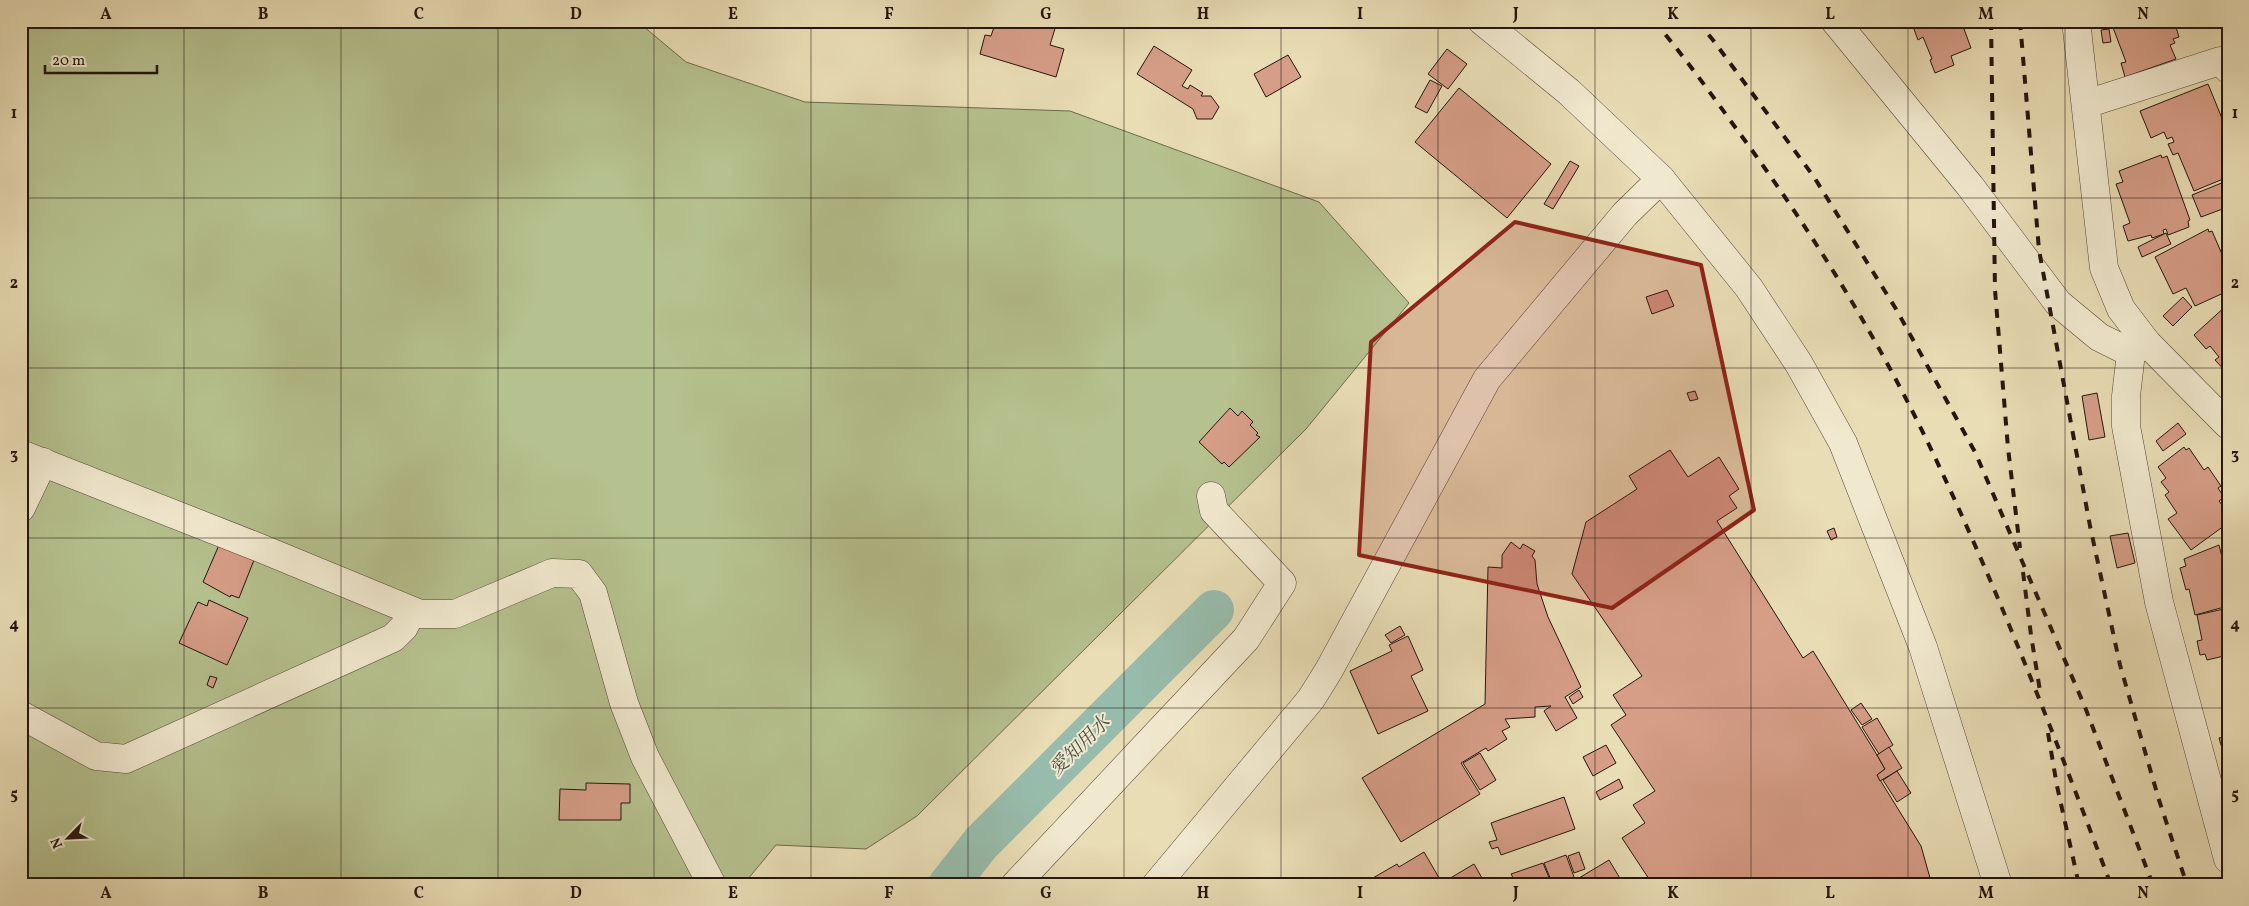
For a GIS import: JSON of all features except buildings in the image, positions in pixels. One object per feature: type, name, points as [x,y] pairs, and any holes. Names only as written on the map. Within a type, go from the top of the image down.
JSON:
[{"type":"street","points":[[1482,21],[1569,92],[1661,179],[1749,288],[1799,364],[1843,443],[1923,646],[1998,885]]},
{"type":"street","points":[[1835,21],[1970,186],[2058,302],[2099,337],[2139,348]]},
{"type":"street","points":[[2076,21],[2104,268],[2139,348],[2228,425]]},
{"type":"street","points":[[2086,104],[2220,61],[2228,69]]},
{"type":"street","points":[[1156,885],[1311,699],[1329,670],[1487,378],[1625,214],[1661,179]]},
{"type":"street","points":[[2139,348],[2126,396],[2126,426],[2159,602],[2228,858]]},
{"type":"street","points":[[21,508],[32,458],[260,548],[420,614],[455,614],[552,573],[579,574],[593,593],[624,703],[645,757],[712,885]]},
{"type":"street","points":[[1015,885],[1246,639],[1282,583],[1214,511],[1211,496]]},
{"type":"street","points":[[21,715],[96,756],[126,759],[393,638],[404,627],[412,611]]},
{"type":"highlighted area","points":[[1515,222],[1701,265],[1754,510],[1612,608],[1359,555],[1371,342]]},
{"type":"green space","points":[[21,21],[637,21],[686,62],[805,102],[1070,111],[1319,202],[1409,303],[1306,429],[917,816],[866,849],[776,845],[743,885],[21,885]]},
{"type":"waterway","name":"愛知用水","points":[[948,885],[981,843],[1214,610]]},
{"type":"railway","points":[[1654,21],[1706,87],[1789,203],[1840,282],[1887,363],[1930,447],[1979,555],[2047,719],[2111,885]]},
{"type":"railway","points":[[1697,21],[1814,177],[1896,309],[1975,452],[2085,707],[2153,885]]},
{"type":"railway","points":[[1991,21],[1995,290],[2008,448],[2020,548]]},
{"type":"railway","points":[[2020,21],[2039,250],[2090,526],[2120,665],[2159,800],[2187,885]]},
{"type":"railway","points":[[2023,572],[2040,691]]},
{"type":"railway","points":[[2048,733],[2057,786],[2079,885]]}]
